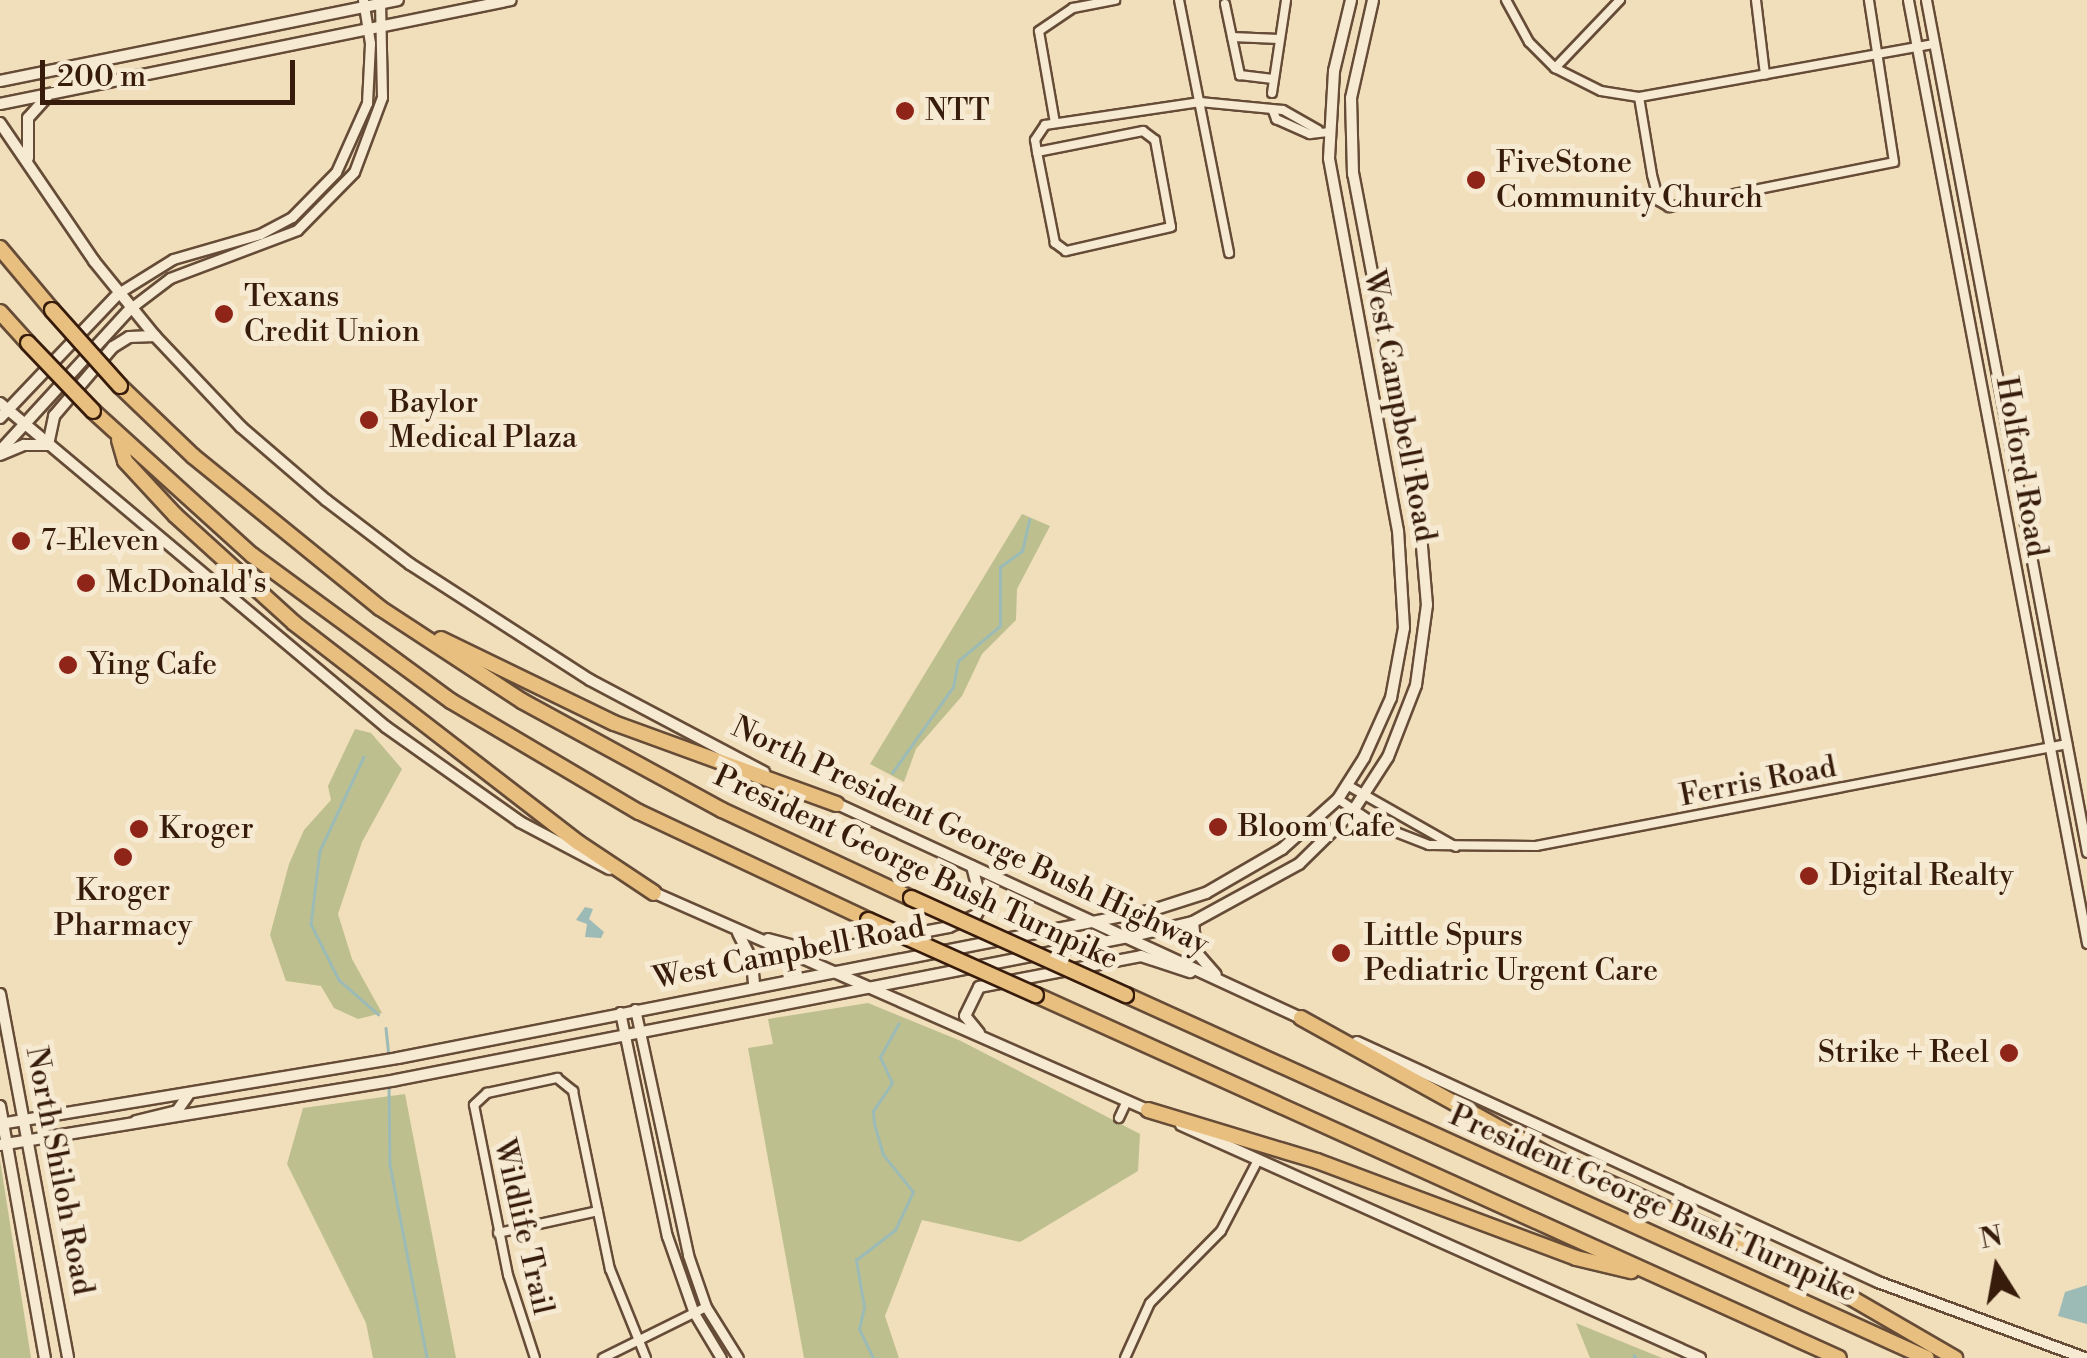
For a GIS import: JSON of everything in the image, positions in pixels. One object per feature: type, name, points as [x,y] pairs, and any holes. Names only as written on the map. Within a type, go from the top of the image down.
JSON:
[{"type":"highway","name":"President George Bush Turnpike","points":[[0,248],[120,386],[193,456],[380,608],[619,757],[911,898],[1927,1358]]},
{"type":"highway","name":"President George Bush Turnpike","points":[[0,312],[117,434],[276,575],[479,720],[666,826],[1839,1358]]},
{"type":"highway","points":[[117,434],[126,461],[175,515],[294,623],[579,844],[654,892]]},
{"type":"highway","points":[[380,608],[614,722],[836,804]]},
{"type":"highway","points":[[1301,1018],[1550,1156],[1810,1274],[1955,1358]]},
{"type":"highway","points":[[1148,1110],[1317,1160],[1576,1258],[1662,1278]]},
{"type":"main road","points":[[0,81],[364,3],[398,0]]},
{"type":"main road","points":[[0,104],[511,0]]},
{"type":"main road","name":"West Campbell Road","points":[[2,1124],[417,1054],[829,970],[1094,922],[1212,890],[1282,850],[1338,800],[1348,785],[1391,698],[1404,628],[1404,573],[1323,131],[1351,0]]},
{"type":"main road","name":"West Campbell Road","points":[[4,1145],[98,1134],[421,1075],[1129,936],[1192,922],[1288,872],[1354,811],[1388,756],[1416,685],[1426,568],[1360,221],[1350,132],[1356,64],[1373,0]]},
{"type":"main road","points":[[29,164],[28,118],[38,102],[66,90]]},
{"type":"main road","name":"North President George Bush Highway","points":[[0,122],[120,292],[155,336],[242,427],[410,564],[590,680],[836,804],[1878,1282],[2086,1358]]},
{"type":"main road","points":[[1323,131],[1350,132]]},
{"type":"main road","points":[[120,292],[3,410],[300,660],[460,783],[654,892],[738,932],[869,986],[1700,1358]]},
{"type":"main road","points":[[0,453],[132,306]]},
{"type":"main road","points":[[48,445],[54,416],[112,347],[129,337],[155,336]]},
{"type":"main road","points":[[0,453],[48,445]]},
{"type":"main road","points":[[738,932],[817,952],[949,927],[976,915],[982,905],[972,866]]},
{"type":"main road","points":[[1192,922],[1196,952],[1220,980]]},
{"type":"main road","points":[[738,932],[752,961],[754,985]]},
{"type":"main road","points":[[986,1039],[965,1016],[979,987],[1140,956],[1220,980]]},
{"type":"main road","name":"North Shiloh Road","points":[[0,994],[68,1358]]},
{"type":"main road","points":[[98,1134],[177,1110],[188,1095]]},
{"type":"main road","name":"North Shiloh Road","points":[[0,1106],[45,1358]]},
{"type":"main road","points":[[2060,1350],[2074,1358]]},
{"type":"street","points":[[1055,123],[1039,31],[1074,8],[1115,0]]},
{"type":"street","points":[[1179,0],[1230,253]]},
{"type":"street","points":[[1272,93],[1286,0]]},
{"type":"street","points":[[1506,0],[1529,42],[1556,68],[1601,91],[1639,98],[1934,44]]},
{"type":"street","points":[[1556,68],[1620,0]]},
{"type":"street","points":[[1756,0],[1765,74]]},
{"type":"street","points":[[1639,98],[1659,201],[1670,207],[1894,162],[1869,0]]},
{"type":"street","name":"Holford Road","points":[[1908,0],[2087,943]]},
{"type":"street","name":"Holford Road","points":[[1926,0],[2087,852]]},
{"type":"street","points":[[132,306],[170,278],[268,246],[311,220],[354,172],[372,136],[383,86],[380,2]]},
{"type":"street","points":[[120,292],[174,259],[260,234],[302,209],[351,148],[367,103],[369,28],[364,3]]},
{"type":"street","points":[[1225,4],[1240,75],[1273,80]]},
{"type":"street","points":[[1232,37],[1279,39]]},
{"type":"street","points":[[1037,152],[1152,133],[1171,227],[1058,250],[1037,152],[1037,132],[1055,123],[1200,102],[1274,111],[1323,131]]},
{"type":"street","points":[[1274,111],[1276,120],[1299,130],[1323,131]]},
{"type":"street","points":[[1299,130],[1303,120]]},
{"type":"street","points":[[302,209],[311,220]]},
{"type":"street","name":"Ferris Road","points":[[1338,800],[1429,845],[1569,842],[2066,744]]},
{"type":"street","points":[[1348,785],[1362,798],[1456,847]]},
{"type":"street","points":[[635,1009],[675,1208],[706,1306],[738,1358]]},
{"type":"street","points":[[620,1012],[656,1178],[694,1312],[721,1358]]},
{"type":"street","name":"Wildlife Trail","points":[[534,1358],[498,1233],[474,1105],[487,1093],[558,1078],[572,1091],[598,1211]]},
{"type":"street","points":[[1119,1118],[1127,1101]]},
{"type":"street","points":[[1125,1358],[1150,1302],[1221,1231],[1258,1160]]},
{"type":"street","points":[[656,1178],[675,1208]]},
{"type":"street","points":[[498,1233],[598,1211],[618,1298],[646,1358]]},
{"type":"street","points":[[602,1358],[706,1306]]},
{"type":"green space","points":[[1022,514],[1050,526],[1017,589],[1016,620],[982,654],[962,696],[916,749],[904,782],[870,764]]},
{"type":"green space","points":[[355,729],[371,733],[402,769],[362,842],[338,914],[352,959],[382,1013],[358,1019],[334,1008],[321,986],[286,981],[270,935],[289,864],[304,830],[331,800],[328,786]]},
{"type":"green space","points":[[868,1003],[961,1041],[1140,1134],[1138,1171],[1020,1242],[922,1220],[885,1316],[899,1358],[804,1358],[748,1048],[773,1044],[768,1019]]},
{"type":"green space","points":[[405,1094],[456,1358],[373,1358],[366,1323],[287,1164],[303,1108]]},
{"type":"green space","points":[[0,1160],[31,1358],[0,1358]]},
{"type":"green space","points":[[1576,1323],[1662,1358],[1590,1358]]},
{"type":"water","points":[[585,907],[593,909],[589,919],[604,932],[601,938],[585,937],[587,924],[576,920]]},
{"type":"water","points":[[2087,1285],[2087,1324],[2058,1316],[2065,1292]]},
{"type":"waterway","points":[[892,773],[953,687],[958,661],[1000,626],[1000,567],[1022,551],[1029,520]]},
{"type":"waterway","points":[[364,757],[320,851],[311,924],[339,980],[378,1014]]},
{"type":"waterway","points":[[873,1358],[859,1329],[864,1307],[856,1260],[895,1230],[913,1192],[883,1155],[874,1123],[873,1111],[892,1083],[880,1057],[898,1024]]},
{"type":"waterway","points":[[386,1028],[389,1056]]},
{"type":"waterway","points":[[389,1084],[390,1165],[427,1358]]},
{"type":"place","name":"NTT","points":[[905,111]]},
{"type":"place","name":"FiveStone Community Church","points":[[1476,180]]},
{"type":"place","name":"Texans Credit Union","points":[[224,314]]},
{"type":"place","name":"Baylor Medical Plaza","points":[[369,420]]},
{"type":"place","name":"7-Eleven","points":[[21,541]]},
{"type":"place","name":"McDonald's","points":[[86,583]]},
{"type":"place","name":"Ying Cafe","points":[[68,665]]},
{"type":"place","name":"Bloom Cafe","points":[[1218,827]]},
{"type":"place","name":"Kroger","points":[[139,829]]},
{"type":"place","name":"Kroger Pharmacy","points":[[123,857]]},
{"type":"place","name":"Digital Realty","points":[[1809,876]]},
{"type":"place","name":"Little Spurs Pediatric Urgent Care","points":[[1341,953]]},
{"type":"place","name":"Strike + Reel","points":[[2009,1053]]}]
